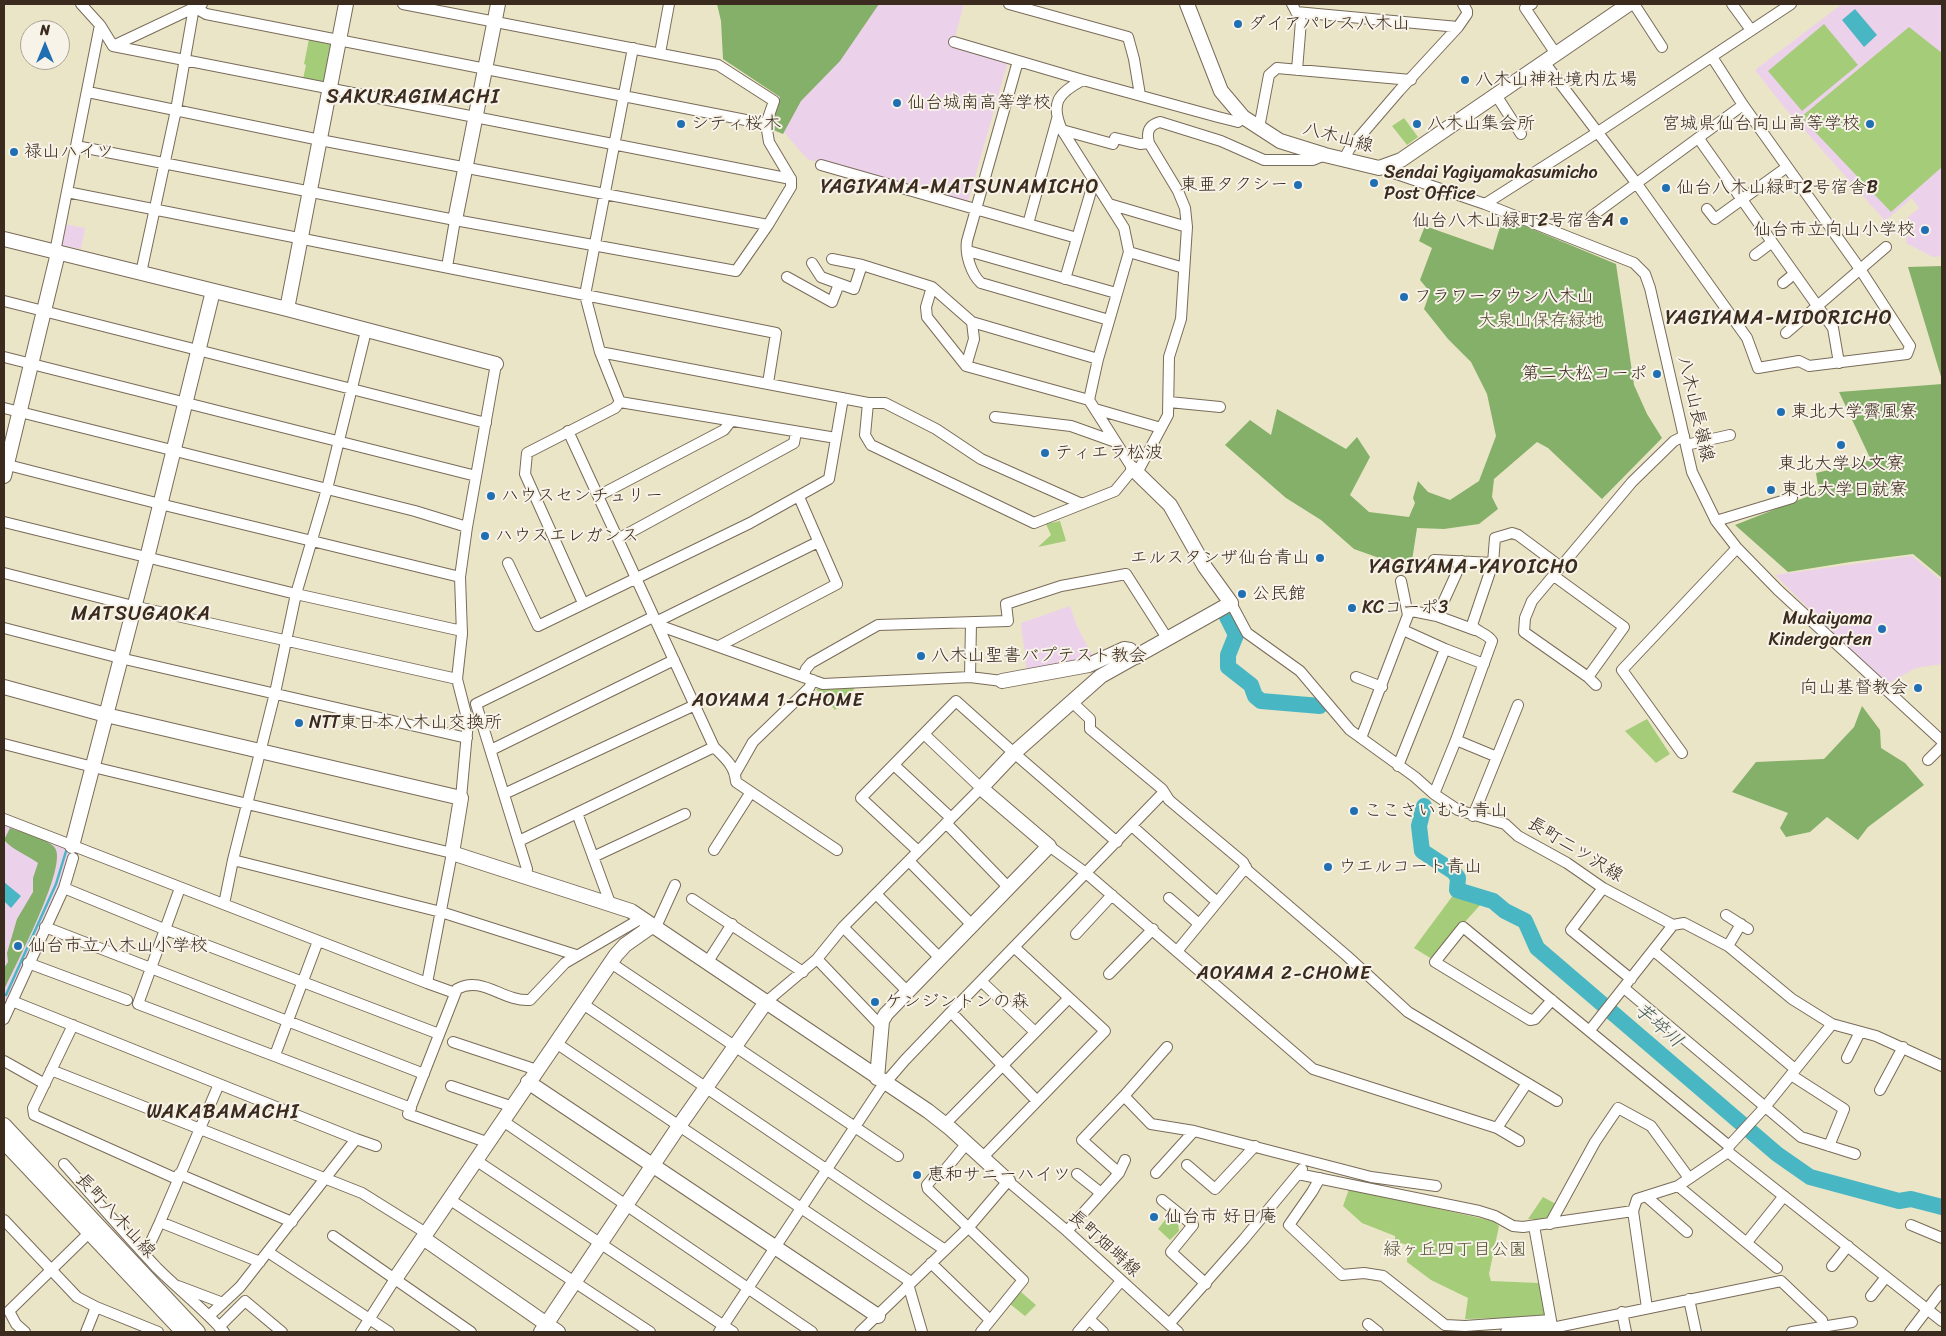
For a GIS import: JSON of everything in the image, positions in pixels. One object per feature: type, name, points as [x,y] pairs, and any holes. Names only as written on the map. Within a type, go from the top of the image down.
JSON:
[{"type":"street","points":[[81,4],[100,25],[113,46],[791,179]]},
{"type":"street","points":[[287,309],[346,4]]},
{"type":"street","points":[[76,146],[455,220],[736,271],[768,225],[791,187],[791,179],[770,142],[766,124],[774,101],[718,65],[404,4]]},
{"type":"street","points":[[447,267],[498,4]]},
{"type":"street","points":[[660,53],[670,4]]},
{"type":"street","points":[[1009,4],[1128,38],[1134,59],[1140,95]]},
{"type":"street","name":"八木山線","points":[[1187,4],[1221,91],[1243,117],[1280,141],[1325,155],[1344,158],[1379,168],[1401,160],[1629,4]]},
{"type":"street","points":[[1344,158],[1356,141],[1399,91],[1458,27],[1467,14],[1463,4]]},
{"type":"street","points":[[1532,4],[1525,8],[1556,54]]},
{"type":"street","points":[[1634,4],[1662,47]]},
{"type":"street","points":[[1732,4],[1751,30]]},
{"type":"street","points":[[1485,204],[1598,132],[1791,4]]},
{"type":"street","points":[[198,6],[206,14],[766,124]]},
{"type":"street","points":[[113,46],[198,6]]},
{"type":"street","points":[[141,273],[198,6]]},
{"type":"street","points":[[1294,8],[1458,27]]},
{"type":"street","points":[[1294,8],[1301,21],[1297,70]]},
{"type":"street","points":[[100,25],[44,312],[5,468],[460,577]]},
{"type":"street","points":[[954,42],[1083,80],[1238,122],[1243,117]]},
{"type":"street","points":[[620,402],[600,352],[585,295],[633,48]]},
{"type":"street","points":[[1544,62],[1598,132],[1747,338],[1758,368],[1799,361],[1809,366],[1907,354],[1910,346],[1860,269],[1787,168],[1712,57]]},
{"type":"street","points":[[1018,61],[966,241],[973,273],[981,283],[1109,320]]},
{"type":"street","points":[[1259,128],[1269,75],[1278,68],[1411,80]]},
{"type":"street","points":[[51,1070],[362,1193],[424,1236],[548,1330],[574,1282],[654,1166],[679,1126],[766,1002],[818,959],[843,927],[1014,754],[1101,676],[1230,603],[1205,567],[1170,505],[1135,471],[1113,441],[1089,400],[1098,359],[1129,252],[1124,228],[1062,130],[1057,119],[1055,109],[1059,98],[1066,89],[1083,80]]},
{"type":"street","points":[[88,92],[320,140],[768,225]]},
{"type":"street","points":[[1496,96],[1521,134]]},
{"type":"street","points":[[1592,216],[1699,139],[1743,104]]},
{"type":"street","points":[[1028,224],[1057,119]]},
{"type":"street","points":[[868,402],[865,435],[871,445],[1034,523],[1115,491],[1135,471],[1168,415],[1169,357],[1181,320],[1188,227],[1178,191],[1149,143],[1147,135],[1149,129],[1153,124],[1160,122],[1220,141],[1264,160],[1313,160],[1325,155]]},
{"type":"street","points":[[1062,130],[1113,144],[1115,138],[1140,144],[1149,143]]},
{"type":"street","points":[[1699,139],[1833,328],[1839,363]]},
{"type":"street","points":[[821,165],[1077,238]]},
{"type":"street","name":"八木山長嶺線","points":[[1379,168],[1485,204],[1634,263],[1644,274],[1650,288],[1692,472],[1716,521],[1737,548],[1828,637],[1942,741]]},
{"type":"street","points":[[1706,209],[1714,219],[1787,168]]},
{"type":"street","points":[[1065,279],[1094,182]]},
{"type":"street","points":[[67,192],[776,333],[768,383]]},
{"type":"street","points":[[1109,204],[1188,227]]},
{"type":"street","points":[[4,239],[287,309],[496,364],[460,577],[462,632],[457,679],[468,722],[461,798],[427,983]]},
{"type":"street","points":[[1755,255],[1771,243]]},
{"type":"street","points":[[1786,333],[1886,247]]},
{"type":"street","points":[[968,252],[1116,293]]},
{"type":"street","points":[[1129,252],[1184,268]]},
{"type":"street","points":[[832,259],[932,287],[972,322],[1098,359]]},
{"type":"street","points":[[812,263],[821,277],[854,289],[862,266]]},
{"type":"street","points":[[1783,283],[1794,274]]},
{"type":"street","points":[[788,277],[832,302],[840,284]]},
{"type":"street","points":[[932,287],[926,307],[927,317],[966,366],[1089,400]]},
{"type":"street","points":[[4,1019],[64,888],[213,291]]},
{"type":"street","points":[[4,301],[486,423]]},
{"type":"street","points":[[966,366],[974,339],[972,322]]},
{"type":"street","points":[[224,904],[233,860],[275,694],[296,594],[340,442],[366,331]]},
{"type":"street","points":[[600,352],[843,398],[885,404],[936,429],[981,459],[1082,504]]},
{"type":"street","points":[[4,357],[476,476]]},
{"type":"street","points":[[508,563],[538,626],[636,578],[799,497],[829,479],[843,398]]},
{"type":"street","points":[[620,402],[836,438]]},
{"type":"street","points":[[583,603],[525,474],[527,452],[615,408],[620,402]]},
{"type":"street","points":[[1169,402],[1220,407]]},
{"type":"street","points":[[4,408],[415,511],[467,527]]},
{"type":"street","points":[[1095,410],[1161,428]]},
{"type":"street","points":[[995,417],[1071,426],[1113,441]]},
{"type":"street","points":[[598,496],[724,430],[731,421]]},
{"type":"street","points":[[568,431],[714,747],[733,766],[736,772],[736,782],[837,850]]},
{"type":"street","points":[[618,539],[794,443],[796,432]]},
{"type":"street","points":[[1596,685],[1588,677],[1524,632],[1525,618],[1532,601],[1632,482],[1674,441],[1730,435]]},
{"type":"street","points":[[719,646],[837,584],[799,497]]},
{"type":"street","points":[[1716,521],[1792,498]]},
{"type":"street","points":[[4,522],[296,594],[462,632]]},
{"type":"street","points":[[1475,630],[1472,625],[1493,563],[1495,538],[1512,533],[1518,535],[1561,567]]},
{"type":"street","points":[[526,877],[527,869],[519,841],[476,704],[656,622],[818,542]]},
{"type":"street","points":[[1682,754],[1622,670],[1737,548]]},
{"type":"street","points":[[1434,560],[1493,563]]},
{"type":"street","points":[[1437,616],[1462,561]]},
{"type":"street","points":[[4,573],[133,606],[457,679]]},
{"type":"street","points":[[736,772],[753,742],[809,688],[806,669],[811,663],[878,625],[914,622],[971,623],[1008,621],[1006,604],[1061,586],[1126,574],[1167,638]]},
{"type":"street","points":[[1554,576],[1624,627],[1588,677]]},
{"type":"street","points":[[1361,738],[1408,615],[1401,581]]},
{"type":"street","name":"長町二ツ沢線","points":[[1230,603],[1247,633],[1300,671],[1350,730],[1458,810],[1505,824],[1518,836],[1567,863],[1603,888],[1673,925],[1684,923],[1728,946],[1792,999],[1832,1024],[1876,1036],[1942,1066]]},
{"type":"street","points":[[1407,610],[1437,616],[1489,636],[1492,641],[1434,794]]},
{"type":"street","points":[[656,622],[823,684],[970,677],[1002,681],[1089,665],[1124,649],[1130,650],[1136,657]]},
{"type":"street","points":[[970,677],[971,623]]},
{"type":"street","points":[[4,628],[120,658],[467,738]]},
{"type":"street","points":[[1403,630],[1484,664]]},
{"type":"street","points":[[1398,766],[1445,649]]},
{"type":"street","points":[[490,750],[674,660]]},
{"type":"street","points":[[1356,676],[1382,687]]},
{"type":"street","points":[[4,687],[106,715],[461,798]]},
{"type":"street","points":[[918,851],[861,798],[956,701],[1014,754],[1117,842]]},
{"type":"street","points":[[1072,702],[1090,719],[1090,729],[1164,792],[1169,800],[1243,862],[1246,867],[1408,1012],[1557,1101]]},
{"type":"street","points":[[504,794],[694,705]]},
{"type":"street","points":[[1473,816],[1518,706]]},
{"type":"street","points":[[924,734],[981,788],[1049,846],[1086,873],[1178,950],[1313,1068],[1497,1128],[1519,1141]]},
{"type":"street","points":[[1456,740],[1497,756]]},
{"type":"street","points":[[4,744],[452,853],[631,911],[945,1124],[1008,1181],[968,1228],[860,1332]]},
{"type":"street","points":[[1928,760],[1942,746]]},
{"type":"street","points":[[519,841],[714,747]]},
{"type":"street","points":[[894,766],[949,821],[1009,888]]},
{"type":"street","points":[[714,850],[751,792]]},
{"type":"street","points":[[721,1329],[857,1127],[881,1081],[905,1060],[1164,792]]},
{"type":"street","points":[[577,813],[610,904]]},
{"type":"street","points":[[593,857],[685,814]]},
{"type":"street","points":[[4,820],[72,852],[224,904],[455,993]]},
{"type":"street","points":[[1132,826],[1217,902]]},
{"type":"street","points":[[881,1081],[881,1026],[886,1014],[1049,846]]},
{"type":"street","points":[[233,860],[441,912],[576,955]]},
{"type":"street","points":[[909,861],[973,926]]},
{"type":"street","points":[[1178,950],[1246,867]]},
{"type":"street","points":[[361,1332],[610,963],[625,945],[650,924],[675,885]]},
{"type":"street","points":[[64,888],[164,929],[439,1034]]},
{"type":"street","points":[[180,888],[138,1004],[410,1108]]},
{"type":"street","points":[[1603,888],[1571,930],[1631,979]]},
{"type":"street","points":[[876,894],[941,959]]},
{"type":"street","points":[[1076,934],[1112,895]]},
{"type":"street","points":[[1169,898],[1199,924]]},
{"type":"street","points":[[692,899],[803,972]]},
{"type":"street","points":[[1726,915],[1744,927],[1728,946]]},
{"type":"street","points":[[489,1142],[408,1114],[458,988],[466,984],[474,984],[519,1001],[530,1000],[565,963],[576,955],[650,924]]},
{"type":"street","points":[[707,963],[732,924]]},
{"type":"street","points":[[1590,1030],[1673,925]]},
{"type":"street","points":[[843,927],[908,992]]},
{"type":"street","points":[[1552,1000],[1535,1019],[1530,1020],[1435,962],[1463,927],[1590,1030],[1784,1196],[1942,1321]]},
{"type":"street","points":[[45,928],[424,1074]]},
{"type":"street","points":[[1109,974],[1153,930]]},
{"type":"street","points":[[275,1055],[318,941]]},
{"type":"street","points":[[982,1158],[1105,1031],[1014,947]]},
{"type":"street","points":[[1654,951],[1793,1072],[1844,1109],[1829,1146]]},
{"type":"street","points":[[818,959],[881,1026]]},
{"type":"street","points":[[28,963],[128,1000]]},
{"type":"street","points":[[610,963],[898,1156]]},
{"type":"street","points":[[981,981],[1035,1032]]},
{"type":"street","points":[[1624,988],[1801,1136],[1855,1154]]},
{"type":"street","points":[[945,1124],[1069,998]]},
{"type":"street","points":[[12,1001],[376,1146]]},
{"type":"street","points":[[583,1004],[945,1250]]},
{"type":"street","points":[[951,1012],[1037,1101]]},
{"type":"street","points":[[1648,1308],[1634,1211],[1637,1199],[1678,1186],[1729,1149],[1832,1024]]},
{"type":"street","points":[[73,1025],[33,1108],[34,1115],[178,1177],[292,1222]]},
{"type":"street","points":[[1848,1058],[1860,1032]]},
{"type":"street","points":[[453,1042],[537,1070]]},
{"type":"street","points":[[556,1042],[910,1283],[922,1332]]},
{"type":"street","points":[[1119,1173],[1082,1140],[1167,1047]]},
{"type":"street","points":[[1880,1090],[1902,1048]]},
{"type":"street","points":[[4,1060],[45,1084]]},
{"type":"street","points":[[528,1082],[776,1248],[874,1318]]},
{"type":"street","points":[[1497,1128],[1527,1083]]},
{"type":"street","points":[[143,1252],[160,1222],[219,1084]]},
{"type":"street","points":[[451,1086],[513,1107]]},
{"type":"street","points":[[1124,1096],[1151,1124],[1194,1131],[1371,1177],[1436,1186]]},
{"type":"street","points":[[1550,1224],[1595,1142],[1618,1108],[1651,1126],[1689,1178]]},
{"type":"street","points":[[503,1121],[812,1332]]},
{"type":"street","name":"長町八木山線","points":[[4,1125],[198,1332]]},
{"type":"street","points":[[1156,1173],[1194,1131]]},
{"type":"street","points":[[210,1315],[240,1287],[356,1139]]},
{"type":"street","points":[[4,1142],[183,1332]]},
{"type":"street","points":[[967,1144],[944,1170],[938,1173],[927,1185],[928,1188],[1023,1280],[981,1332]]},
{"type":"street","points":[[1187,1165],[1215,1189],[1255,1146]]},
{"type":"street","points":[[1067,1231],[1119,1173],[1125,1160]]},
{"type":"street","points":[[477,1161],[721,1329],[732,1332]]},
{"type":"street","points":[[1169,1324],[1206,1284],[1308,1161]]},
{"type":"street","points":[[64,1164],[143,1252],[173,1283],[210,1315],[221,1329],[244,1301],[282,1332]]},
{"type":"street","points":[[1077,1174],[1101,1193]]},
{"type":"street","points":[[1298,1174],[1478,1211],[1495,1216],[1513,1226],[1534,1226],[1634,1211]]},
{"type":"street","points":[[1320,1178],[1289,1225],[1342,1275],[1364,1273],[1384,1276],[1445,1325],[1552,1327]]},
{"type":"street","name":"長町畑塒線","points":[[1008,1181],[1067,1231],[1178,1332]]},
{"type":"street","points":[[1678,1186],[1777,1268]]},
{"type":"street","points":[[1747,1242],[1784,1196]]},
{"type":"street","points":[[1648,1197],[1687,1232]]},
{"type":"street","points":[[449,1199],[650,1332]]},
{"type":"street","points":[[1162,1200],[1193,1225],[1171,1252],[1206,1284]]},
{"type":"street","points":[[4,1220],[77,1297],[96,1307],[158,1332]]},
{"type":"street","points":[[160,1222],[260,1262]]},
{"type":"street","points":[[1911,1225],[1942,1238]]},
{"type":"street","points":[[1534,1226],[1552,1327]]},
{"type":"street","points":[[24,1332],[16,1324],[9,1311],[90,1232]]},
{"type":"street","points":[[333,1236],[471,1332]]},
{"type":"street","points":[[1832,1266],[1848,1246]]},
{"type":"street","points":[[268,1252],[389,1332]]},
{"type":"street","points":[[931,1263],[990,1320]]},
{"type":"street","points":[[1871,1296],[1886,1276]]},
{"type":"street","points":[[1506,1332],[1552,1327],[1781,1280],[1822,1320],[1823,1329]]},
{"type":"street","points":[[1078,1332],[1122,1282]]},
{"type":"street","points":[[173,1283],[223,1303]]},
{"type":"street","points":[[1910,1332],[1942,1290]]},
{"type":"street","points":[[1689,1299],[1696,1332]]},
{"type":"street","points":[[86,1332],[96,1307]]},
{"type":"street","points":[[1622,1312],[1626,1332]]},
{"type":"street","points":[[873,1332],[874,1318]]},
{"type":"street","points":[[1089,1319],[1103,1332]]},
{"type":"street","points":[[1792,1332],[1823,1329],[1852,1322]]},
{"type":"street","points":[[1368,1324],[1378,1332]]},
{"type":"shaded area","name":"仙台城南高等学校","points":[[860,4],[964,4],[953,45],[1008,61],[967,205],[807,159],[784,132],[787,111]]},
{"type":"shaded area","name":"宮城県仙台向山高等学校","points":[[1842,4],[1942,4],[1942,256],[1933,257],[1906,243],[1908,217],[1919,208],[1912,198],[1885,221],[1784,107],[1755,70]]},
{"type":"shaded area","points":[[63,224],[85,228],[81,249],[60,245]]},
{"type":"shaded area","points":[[1912,556],[1942,581],[1942,664],[1916,668],[1885,685],[1775,575]]},
{"type":"shaded area","points":[[1070,606],[1077,626],[1092,655],[1083,660],[1027,673],[1021,623]]},
{"type":"shaded area","name":"仙台市立八木山小学校","points":[[4,822],[71,848],[59,888],[4,1005]]},
{"type":"green space","points":[[717,4],[879,4],[840,61],[801,101],[783,134],[771,129],[770,124],[780,97],[723,59],[721,21]]},
{"type":"green space","points":[[1824,24],[1858,65],[1802,111],[1768,71]]},
{"type":"green space","points":[[1909,27],[1942,53],[1942,167],[1891,212],[1801,117]]},
{"type":"green space","points":[[309,39],[335,45],[326,84],[303,79]]},
{"type":"green space","points":[[1404,118],[1418,137],[1407,145],[1392,126]]},
{"type":"green space","name":"大泉山保存緑地","points":[[1503,217],[1616,264],[1634,385],[1647,414],[1662,438],[1602,499],[1548,448],[1537,442],[1494,479],[1492,497],[1498,509],[1479,524],[1444,529],[1417,528],[1411,567],[1400,559],[1382,559],[1354,549],[1321,520],[1286,498],[1225,445],[1250,420],[1271,435],[1277,409],[1346,449],[1357,437],[1370,457],[1350,495],[1369,512],[1409,517],[1415,503],[1413,498],[1418,481],[1428,492],[1450,500],[1479,481],[1496,436],[1487,394],[1471,362],[1448,339],[1424,309],[1430,292],[1420,280],[1432,248],[1419,241],[1425,226],[1493,250]]},
{"type":"green space","points":[[1942,266],[1942,380],[1908,267]]},
{"type":"green space","points":[[1942,384],[1942,578],[1913,554],[1788,572],[1735,525],[1819,492],[1816,473],[1871,460],[1839,392]]},
{"type":"green space","points":[[1060,521],[1066,541],[1038,547],[1051,535],[1046,524]]},
{"type":"green space","points":[[856,687],[835,710],[816,689]]},
{"type":"green space","points":[[1862,706],[1880,730],[1881,748],[1905,763],[1924,785],[1868,827],[1858,840],[1827,817],[1810,832],[1786,837],[1780,828],[1788,813],[1732,792],[1756,762],[1824,759],[1854,727]]},
{"type":"green space","points":[[1647,719],[1670,754],[1656,763],[1625,731]]},
{"type":"green space","points":[[10,828],[52,845],[55,848],[57,858],[54,875],[38,918],[4,990],[4,968],[8,962],[7,953],[17,919],[33,892],[33,878],[38,863],[4,840]]},
{"type":"green space","points":[[1454,894],[1481,904],[1432,959],[1414,948]]},
{"type":"green space","name":"緑ヶ丘四丁目公園","points":[[1349,1189],[1493,1221],[1499,1226],[1489,1274],[1491,1281],[1539,1283],[1547,1312],[1544,1317],[1465,1319],[1468,1298],[1431,1280],[1407,1262],[1407,1245],[1395,1241],[1395,1236],[1362,1223],[1343,1206]]},
{"type":"green space","points":[[1543,1197],[1556,1204],[1548,1220],[1528,1219]]},
{"type":"green space","points":[[1169,1215],[1178,1223],[1179,1231],[1170,1240],[1158,1229]]},
{"type":"green space","points":[[1021,1292],[1036,1305],[1025,1316],[1010,1304]]},
{"type":"water","points":[[1855,9],[1877,35],[1864,47],[1842,20]]},
{"type":"water","points":[[4,882],[21,896],[11,908],[4,901]]},
{"type":"waterway","name":"芋埣川","points":[[1227,617],[1236,635],[1228,655],[1228,667],[1251,685],[1255,696],[1261,701],[1320,706]]},
{"type":"waterway","name":"芋埣川","points":[[1424,806],[1419,826],[1422,851],[1454,872],[1458,878],[1457,890],[1493,901],[1505,911],[1525,921],[1537,948],[1777,1154],[1810,1177],[1899,1201],[1911,1199],[1942,1207]]},
{"type":"waterway","points":[[6,995],[56,884],[67,848]]},
{"type":"place","name":"ダイアパレス八木山","points":[[1238,24]]},
{"type":"place","name":"八木山神社境内広場","points":[[1465,80]]},
{"type":"place","name":"仙台城南高等学校","points":[[897,103]]},
{"type":"place","name":"シティ桜木","points":[[681,124]]},
{"type":"place","name":"八木山集会所","points":[[1417,124]]},
{"type":"place","name":"宮城県仙台向山高等学校","points":[[1870,124]]},
{"type":"place","name":"禄山ハイツ","points":[[14,152]]},
{"type":"place","name":"Sendai Yagiyamakasumicho Post Office","points":[[1374,183]]},
{"type":"place","name":"東亜タクシー","points":[[1298,185]]},
{"type":"place","name":"仙台八木山緑町2号宿舎B","points":[[1666,188]]},
{"type":"place","name":"仙台八木山緑町2号宿舎A","points":[[1624,221]]},
{"type":"place","name":"仙台市立向山小学校","points":[[1925,230]]},
{"type":"place","name":"フラワータウン八木山","points":[[1404,297]]},
{"type":"place","name":"第二大松コーポ","points":[[1657,374]]},
{"type":"place","name":"東北大学霽風寮","points":[[1781,412]]},
{"type":"place","name":"東北大学以文寮","points":[[1841,445]]},
{"type":"place","name":"ティエラ松波","points":[[1045,453]]},
{"type":"place","name":"東北大学日就寮","points":[[1771,490]]},
{"type":"place","name":"ハウスセンチュリー","points":[[491,496]]},
{"type":"place","name":"ハウスエレガンス","points":[[485,536]]},
{"type":"place","name":"エルスタンザ仙台青山","points":[[1320,558]]},
{"type":"place","name":"公民館","points":[[1242,594]]},
{"type":"place","name":"KCコーポ3","points":[[1352,608]]},
{"type":"place","name":"Mukaiyama Kindergarten","points":[[1882,629]]},
{"type":"place","name":"八木山聖書バプテスト教会","points":[[921,656]]},
{"type":"place","name":"向山基督教会","points":[[1918,688]]},
{"type":"place","name":"NTT東日本八木山交換所","points":[[299,723]]},
{"type":"place","name":"ここさいむら青山","points":[[1354,811]]},
{"type":"place","name":"ウエルコート青山","points":[[1328,867]]},
{"type":"place","name":"仙台市立八木山小学校","points":[[18,946]]},
{"type":"place","name":"ケンジントンの森","points":[[875,1002]]},
{"type":"place","name":"恵和サニーハイツ","points":[[917,1175]]},
{"type":"place","name":"仙台市 好日庵","points":[[1154,1217]]},
{"type":"district","name":"SAKURAGIMACHI","points":[[413,98]]},
{"type":"district","name":"YAGIYAMA-MATSUNAMICHO","points":[[960,188]]},
{"type":"district","name":"YAGIYAMA-MIDORICHO","points":[[1779,319]]},
{"type":"district","name":"YAGIYAMA-YAYOICHO","points":[[1474,568]]},
{"type":"district","name":"MATSUGAOKA","points":[[141,615]]},
{"type":"district","name":"AOYAMA 1-CHOME","points":[[778,701]]},
{"type":"district","name":"AOYAMA 2-CHOME","points":[[1284,974]]},
{"type":"district","name":"WAKABAMACHI","points":[[223,1113]]}]
